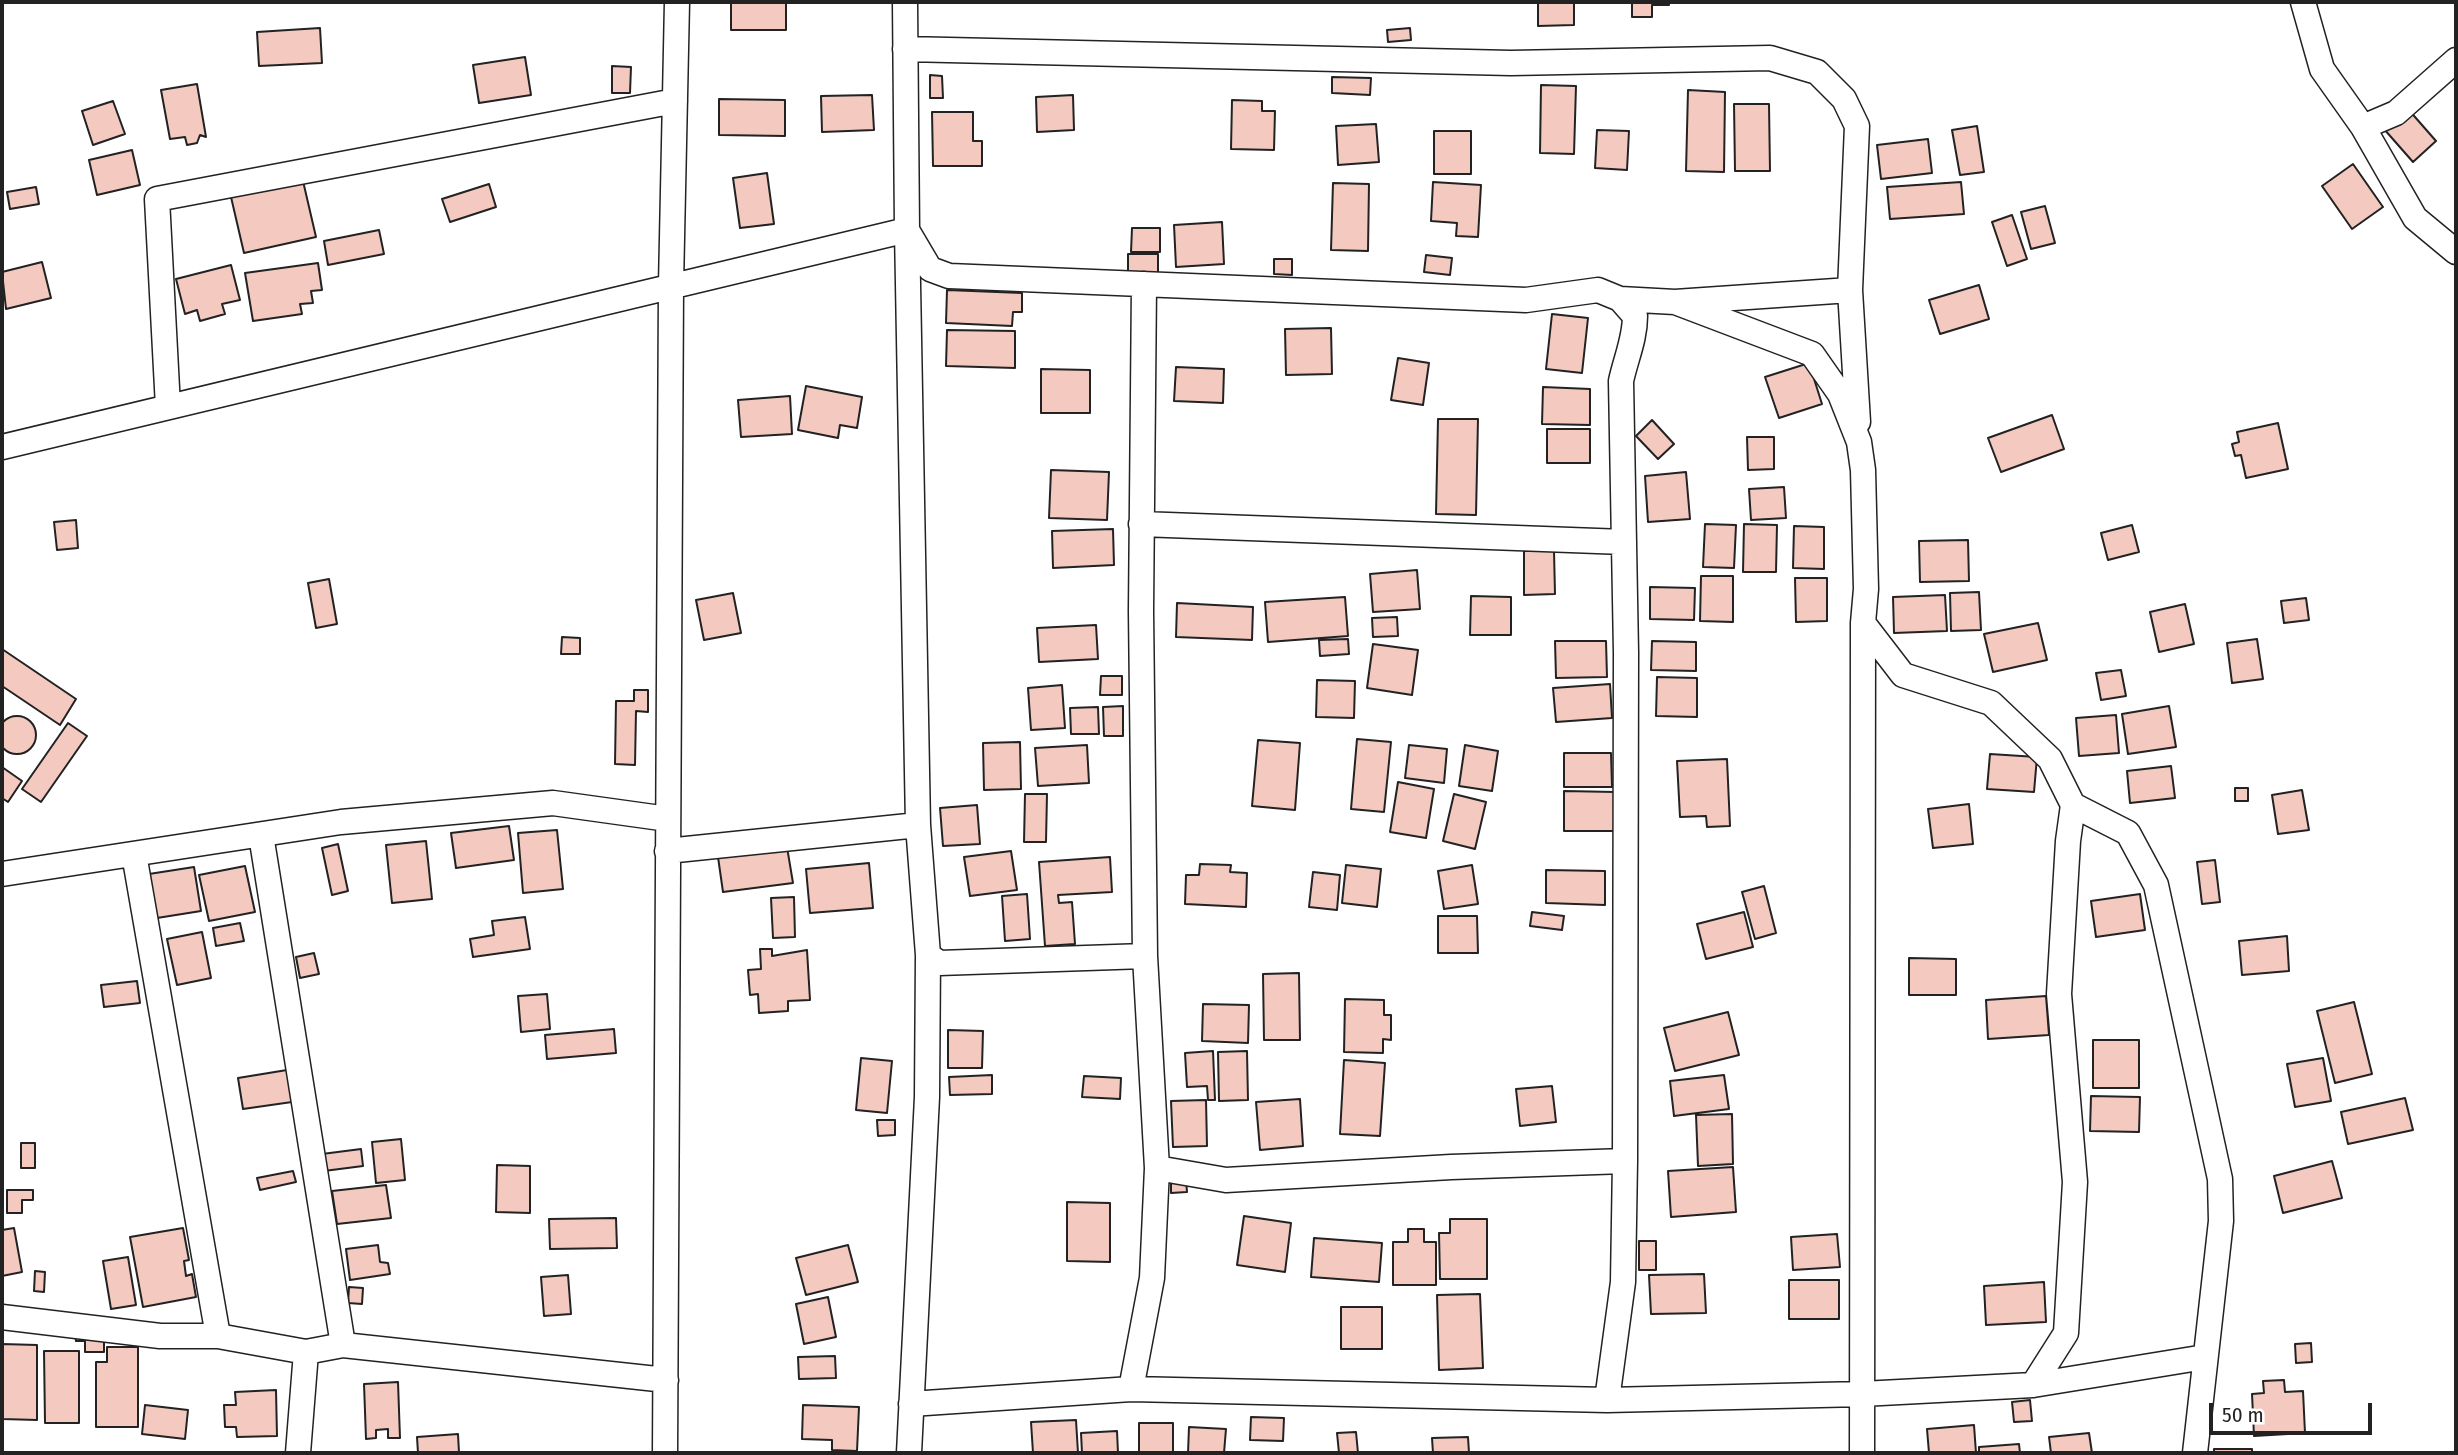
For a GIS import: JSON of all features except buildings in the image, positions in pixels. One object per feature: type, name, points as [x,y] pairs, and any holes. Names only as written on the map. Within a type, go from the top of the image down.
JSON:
[{"type":"street","points":[[665,1453],[671,285],[677,2]]},
{"type":"street","points":[[905,2],[906,230],[918,825],[928,955],[927,1097],[909,1453]]},
{"type":"street","points":[[2303,2],[2322,69],[2363,127],[2415,218],[2456,252]]},
{"type":"street","points":[[905,49],[1511,63],[1770,58],[1817,72],[1844,99],[1857,126],[1850,290],[1863,470],[1866,589],[1863,623],[1862,1453]]},
{"type":"street","points":[[2363,127],[2396,113],[2456,60]]},
{"type":"street","points":[[168,407],[157,199],[676,101]]},
{"type":"street","points":[[906,230],[930,269],[949,276],[1526,300],[1598,290],[1620,299],[1675,302],[1850,290]]},
{"type":"street","points":[[2,447],[906,230]]},
{"type":"street","points":[[1131,1390],[1152,1278],[1157,1168],[1145,956],[1141,524],[1144,284]]},
{"type":"street","points":[[1607,1399],[1623,1282],[1626,653],[1621,381],[1626,355],[1635,336],[1635,316],[1620,299]]},
{"type":"street","points":[[1675,302],[1812,354],[1840,394],[1859,442]]},
{"type":"street","points":[[1141,524],[1624,542]]},
{"type":"street","points":[[1863,623],[1903,675],[1991,703],[2050,759],[2073,806],[2068,841],[2059,994],[2075,1182],[2066,1334],[2033,1385]]},
{"type":"street","points":[[2,874],[341,822],[553,803],[668,819]]},
{"type":"street","points":[[2073,806],[2128,832],[2156,885],[2220,1179],[2221,1221],[2195,1453]]},
{"type":"street","points":[[667,851],[918,825]]},
{"type":"street","points":[[261,835],[343,1345]]},
{"type":"street","points":[[134,854],[218,1336]]},
{"type":"street","points":[[928,955],[939,963],[1145,956]]},
{"type":"street","points":[[1157,1168],[1226,1180],[1625,1161]]},
{"type":"street","points":[[2,1317],[160,1336],[218,1336],[306,1352],[343,1345],[666,1380]]},
{"type":"street","points":[[298,1453],[306,1352]]},
{"type":"street","points":[[911,1404],[1131,1390],[1607,1399],[1862,1394],[2033,1385],[2205,1357]]}]
